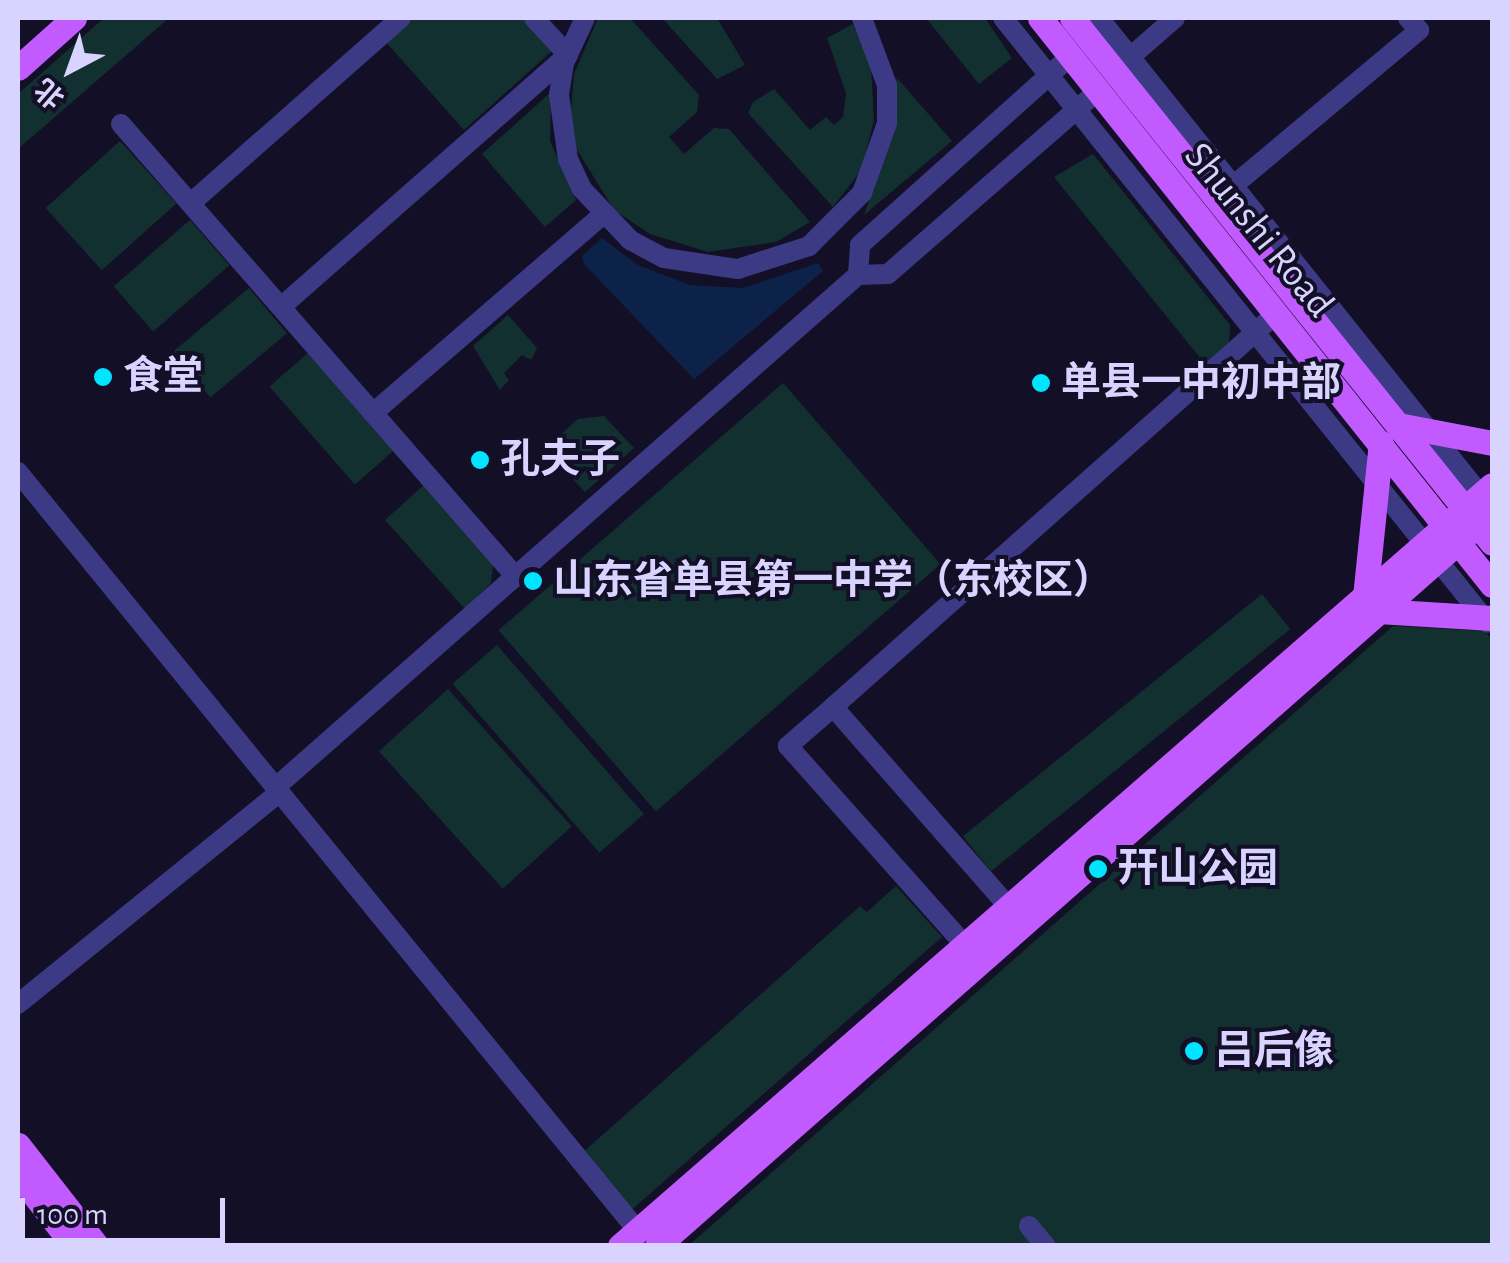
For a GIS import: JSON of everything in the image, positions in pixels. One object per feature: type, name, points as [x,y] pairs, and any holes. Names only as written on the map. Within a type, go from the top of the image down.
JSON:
[{"type":"main road","points":[[18,68],[74,18]]},
{"type":"main road","name":"Shunshi Road","points":[[1040,18],[1071,56],[1106,80],[1217,199],[1390,434],[1451,534],[1492,585]]},
{"type":"main road","name":"Shunshi Road","points":[[1072,18],[1106,80],[1277,312],[1390,434],[1484,520]]},
{"type":"main road","points":[[638,1240],[964,944],[1371,604],[1378,486],[1390,434],[1428,431],[1492,443]]},
{"type":"main road","points":[[638,1240],[1451,534],[1484,520],[1492,485]]},
{"type":"main road","points":[[1371,604],[1489,621]]},
{"type":"main road","points":[[18,1145],[97,1246]]},
{"type":"main road","points":[[18,1174],[74,1246]]},
{"type":"street","points":[[191,203],[401,18]]},
{"type":"street","points":[[534,18],[568,55]]},
{"type":"street","points":[[585,18],[568,55],[561,128],[582,189],[602,215],[664,258],[700,267],[738,269],[809,246],[862,193],[879,159],[886,85],[862,18]]},
{"type":"street","points":[[1004,18],[1489,621]]},
{"type":"street","points":[[1099,18],[1428,431],[1484,520]]},
{"type":"street","points":[[18,1004],[276,787],[858,275],[888,274],[1175,18]]},
{"type":"street","points":[[1217,199],[1419,30],[1408,18]]},
{"type":"street","points":[[281,308],[568,55]]},
{"type":"street","points":[[858,275],[860,245],[1071,56]]},
{"type":"street","points":[[121,124],[516,577]]},
{"type":"street","points":[[373,413],[602,215]]},
{"type":"street","points":[[964,944],[788,746],[1277,312]]},
{"type":"street","points":[[18,472],[638,1240]]},
{"type":"street","points":[[840,701],[833,707],[1008,906]]},
{"type":"street","points":[[18,987],[276,787]]},
{"type":"street","points":[[1029,1226],[1046,1246]]},
{"type":"green space","points":[[104,18],[169,18],[18,149],[18,94]]},
{"type":"green space","points":[[411,18],[523,18],[552,51],[464,130],[385,41]]},
{"type":"green space","points":[[598,18],[630,18],[699,95],[697,112],[669,137],[684,154],[714,128],[729,129],[810,222],[776,242],[708,252],[650,234],[614,210],[576,148],[571,110],[574,74]]},
{"type":"green space","points":[[662,18],[717,18],[745,65],[717,79]]},
{"type":"green space","points":[[926,18],[985,18],[1012,58],[979,84]]},
{"type":"green space","points":[[853,24],[871,67],[874,120],[861,170],[833,207],[748,113],[753,102],[774,89],[810,130],[826,117],[834,125],[843,117],[846,93],[827,38]]},
{"type":"green space","points":[[897,78],[952,141],[864,215],[887,150]]},
{"type":"green space","points":[[551,92],[550,141],[576,200],[545,227],[482,154]]},
{"type":"green space","points":[[120,141],[176,203],[102,270],[46,208]]},
{"type":"green space","points":[[1093,154],[1230,325],[1229,343],[1205,364],[1054,177]]},
{"type":"green space","points":[[190,220],[229,265],[153,332],[114,286]]},
{"type":"green space","points":[[249,288],[287,333],[210,397],[172,352]]},
{"type":"green space","points":[[508,315],[537,348],[531,360],[522,355],[504,373],[509,380],[500,390],[473,346]]},
{"type":"green space","points":[[308,353],[393,451],[355,485],[270,386]]},
{"type":"green space","points":[[783,383],[940,564],[656,811],[498,630]]},
{"type":"green space","points":[[604,416],[634,448],[585,492],[563,468],[575,456],[558,437],[578,419]]},
{"type":"green space","points":[[424,485],[493,565],[491,583],[465,609],[385,520]]},
{"type":"green space","points":[[1262,594],[1290,629],[991,871],[963,836]]},
{"type":"green space","points":[[1393,626],[1485,631],[1492,640],[1492,1245],[688,1246]]},
{"type":"green space","points":[[497,645],[644,814],[599,853],[452,684]]},
{"type":"green space","points":[[448,689],[572,826],[503,889],[379,751]]},
{"type":"green space","points":[[896,886],[942,937],[627,1214],[580,1155],[860,906],[867,912]]},
{"type":"water","points":[[602,238],[638,265],[690,285],[743,288],[818,263],[823,271],[694,379],[584,264],[582,256]]},
{"type":"place","name":"食堂","points":[[103,377]]},
{"type":"place","name":"单县一中初中部","points":[[1041,383]]},
{"type":"place","name":"孔夫子","points":[[480,460]]},
{"type":"place","name":"山东省单县第一中学（东校区）","points":[[533,581]]},
{"type":"place","name":"幵山公园","points":[[1098,869]]},
{"type":"place","name":"吕后像","points":[[1194,1051]]}]
